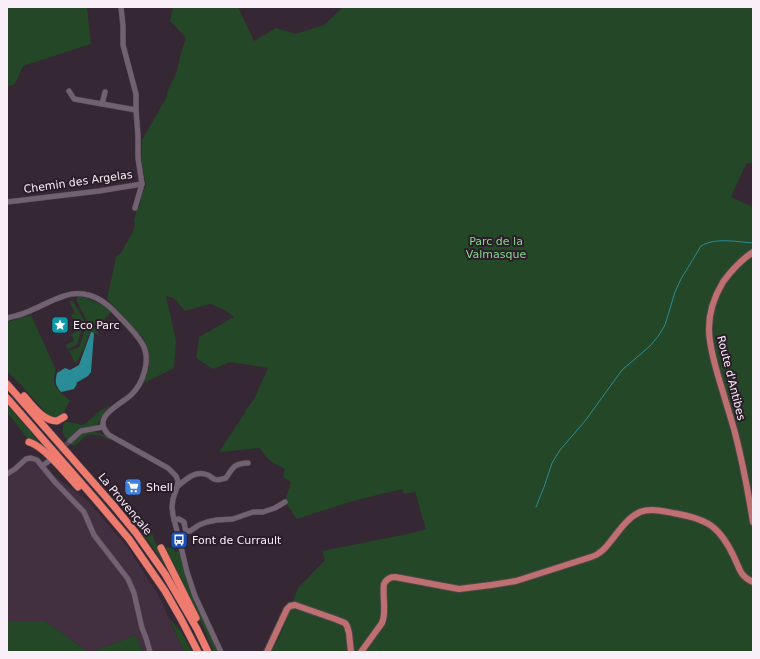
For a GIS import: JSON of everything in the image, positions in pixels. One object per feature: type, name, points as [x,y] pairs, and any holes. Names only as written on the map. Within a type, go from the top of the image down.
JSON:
[{"type":"highway","points":[[7,378],[69,443]]},
{"type":"highway","name":"La Provençale","points":[[7,384],[136,533],[166,574],[197,629],[208,652]]},
{"type":"highway","name":"La Provençale","points":[[7,398],[134,545],[162,585],[198,652]]},
{"type":"highway","points":[[39,413],[54,422],[59,421],[64,417]]},
{"type":"highway","points":[[29,442],[35,444],[44,451],[86,495],[116,523]]},
{"type":"highway","points":[[161,548],[200,626],[208,652]]},
{"type":"main road","name":"Route d'Antibes","points":[[753,252],[736,266],[726,278],[715,297],[708,327],[712,355],[737,443],[753,522]]},
{"type":"main road","name":"Route d'Antibes","points":[[753,256],[738,268],[722,290],[715,308],[712,326],[715,355],[743,457],[753,506]]},
{"type":"main road","points":[[361,652],[384,618],[384,584],[389,578],[394,577],[459,589],[516,581],[591,557],[599,553],[605,548],[624,524],[633,516],[642,511],[651,510],[674,513],[697,518],[707,522],[727,543],[742,574],[753,587]]},
{"type":"main road","points":[[742,574],[753,576]]},
{"type":"main road","points":[[742,574],[753,582]]},
{"type":"main road","points":[[267,652],[287,609],[290,606],[295,605],[335,618],[345,623],[350,633],[351,652]]},
{"type":"street","name":"Chemin des Argelas","points":[[7,202],[99,191],[142,184],[138,158],[136,94],[123,45],[121,7]]},
{"type":"street","points":[[69,91],[74,99],[136,110]]},
{"type":"street","points":[[102,104],[105,92]]},
{"type":"street","points":[[135,208],[142,184]]},
{"type":"street","points":[[7,318],[28,312],[65,295],[87,294],[98,298],[107,304],[143,345],[146,354],[144,376],[131,395],[107,413],[103,421],[103,427],[109,435],[168,468],[176,476],[178,481],[172,507],[174,520],[195,596],[221,652]]},
{"type":"street","points":[[69,443],[81,431],[103,427]]},
{"type":"street","points":[[7,474],[26,459],[29,458],[37,460],[55,482],[84,512],[94,535],[128,579],[134,593],[142,628],[150,652]]},
{"type":"street","points":[[42,466],[49,461]]},
{"type":"street","points":[[177,487],[190,476],[197,474],[206,474],[219,480],[226,478],[235,466],[241,463],[248,463]]},
{"type":"street","points":[[174,520],[179,519],[184,522],[186,531],[190,531],[207,522],[217,520],[233,520],[253,512],[263,512],[275,508],[285,502]]},
{"type":"shaded area","points":[[30,455],[38,458],[49,472],[87,500],[128,548],[159,596],[184,652],[143,652],[135,635],[92,652],[88,652],[45,621],[8,621],[7,472]]},
{"type":"green space","points":[[7,7],[87,7],[91,44],[23,66],[15,84],[7,87]]},
{"type":"green space","name":"Parc de la Valmasque","points":[[173,7],[238,7],[254,41],[276,28],[296,34],[324,25],[343,7],[753,7],[753,162],[746,164],[731,197],[753,207],[753,652],[271,652],[279,638],[298,588],[325,560],[322,551],[426,529],[415,492],[404,494],[402,489],[353,501],[297,519],[285,502],[291,482],[283,477],[285,469],[265,456],[260,448],[219,452],[254,399],[268,368],[230,362],[213,369],[196,358],[199,337],[234,317],[225,310],[210,304],[185,311],[174,298],[166,296],[176,340],[174,368],[144,383],[149,367],[149,355],[144,339],[107,299],[116,257],[121,253],[133,231],[137,209],[140,206],[141,195],[146,186],[141,158],[142,140],[166,98],[168,90],[176,74],[186,38],[170,21]]},
{"type":"green space","points":[[77,296],[106,306],[111,312],[99,325],[95,324],[88,329],[84,328],[87,321],[77,301]]},
{"type":"green space","points":[[69,301],[73,301],[84,320],[84,323],[77,345],[68,349],[66,346],[74,341],[71,334],[75,332],[71,325],[75,323],[71,315],[75,313]]},
{"type":"green space","points":[[31,315],[56,370],[54,376],[55,385],[70,401],[63,415],[59,419],[49,416],[7,371],[7,322]]},
{"type":"green space","points":[[97,326],[98,334],[90,332],[83,351],[75,363],[69,351],[79,347],[85,330],[89,330]]},
{"type":"green space","points":[[7,405],[43,446],[28,439],[9,415]]},
{"type":"green space","points":[[109,406],[110,407],[106,409],[97,425],[78,430],[69,439],[80,434],[94,432],[110,438],[110,440],[100,436],[89,435],[73,446],[68,441],[63,432],[63,425],[65,422],[82,425],[85,424],[101,410]]},
{"type":"green space","points":[[139,525],[145,525],[146,527],[150,525],[154,540],[174,580],[142,533],[144,531]]},
{"type":"green space","points":[[173,547],[175,552],[180,551],[219,652],[214,652],[202,624],[164,548]]},
{"type":"green space","points":[[7,618],[9,621],[45,621],[88,652],[7,651]]},
{"type":"green space","points":[[169,618],[181,631],[192,652],[184,652]]},
{"type":"green space","points":[[135,635],[143,652],[92,652]]},
{"type":"water","points":[[91,332],[94,333],[91,372],[88,376],[76,383],[77,384],[74,389],[61,392],[56,383],[57,373],[65,368],[70,370],[79,365]]},
{"type":"waterway","points":[[536,507],[552,463],[560,450],[585,421],[622,370],[650,346],[659,335],[665,325],[675,292],[681,279],[701,246],[707,243],[720,241],[753,243]]},
{"type":"tunnel","points":[[54,456],[70,441]]},
{"type":"place","name":"Eco Parc","points":[[60,325]]},
{"type":"place","name":"Shell","points":[[133,487]]},
{"type":"place","name":"Font de Currault","points":[[179,540]]}]
